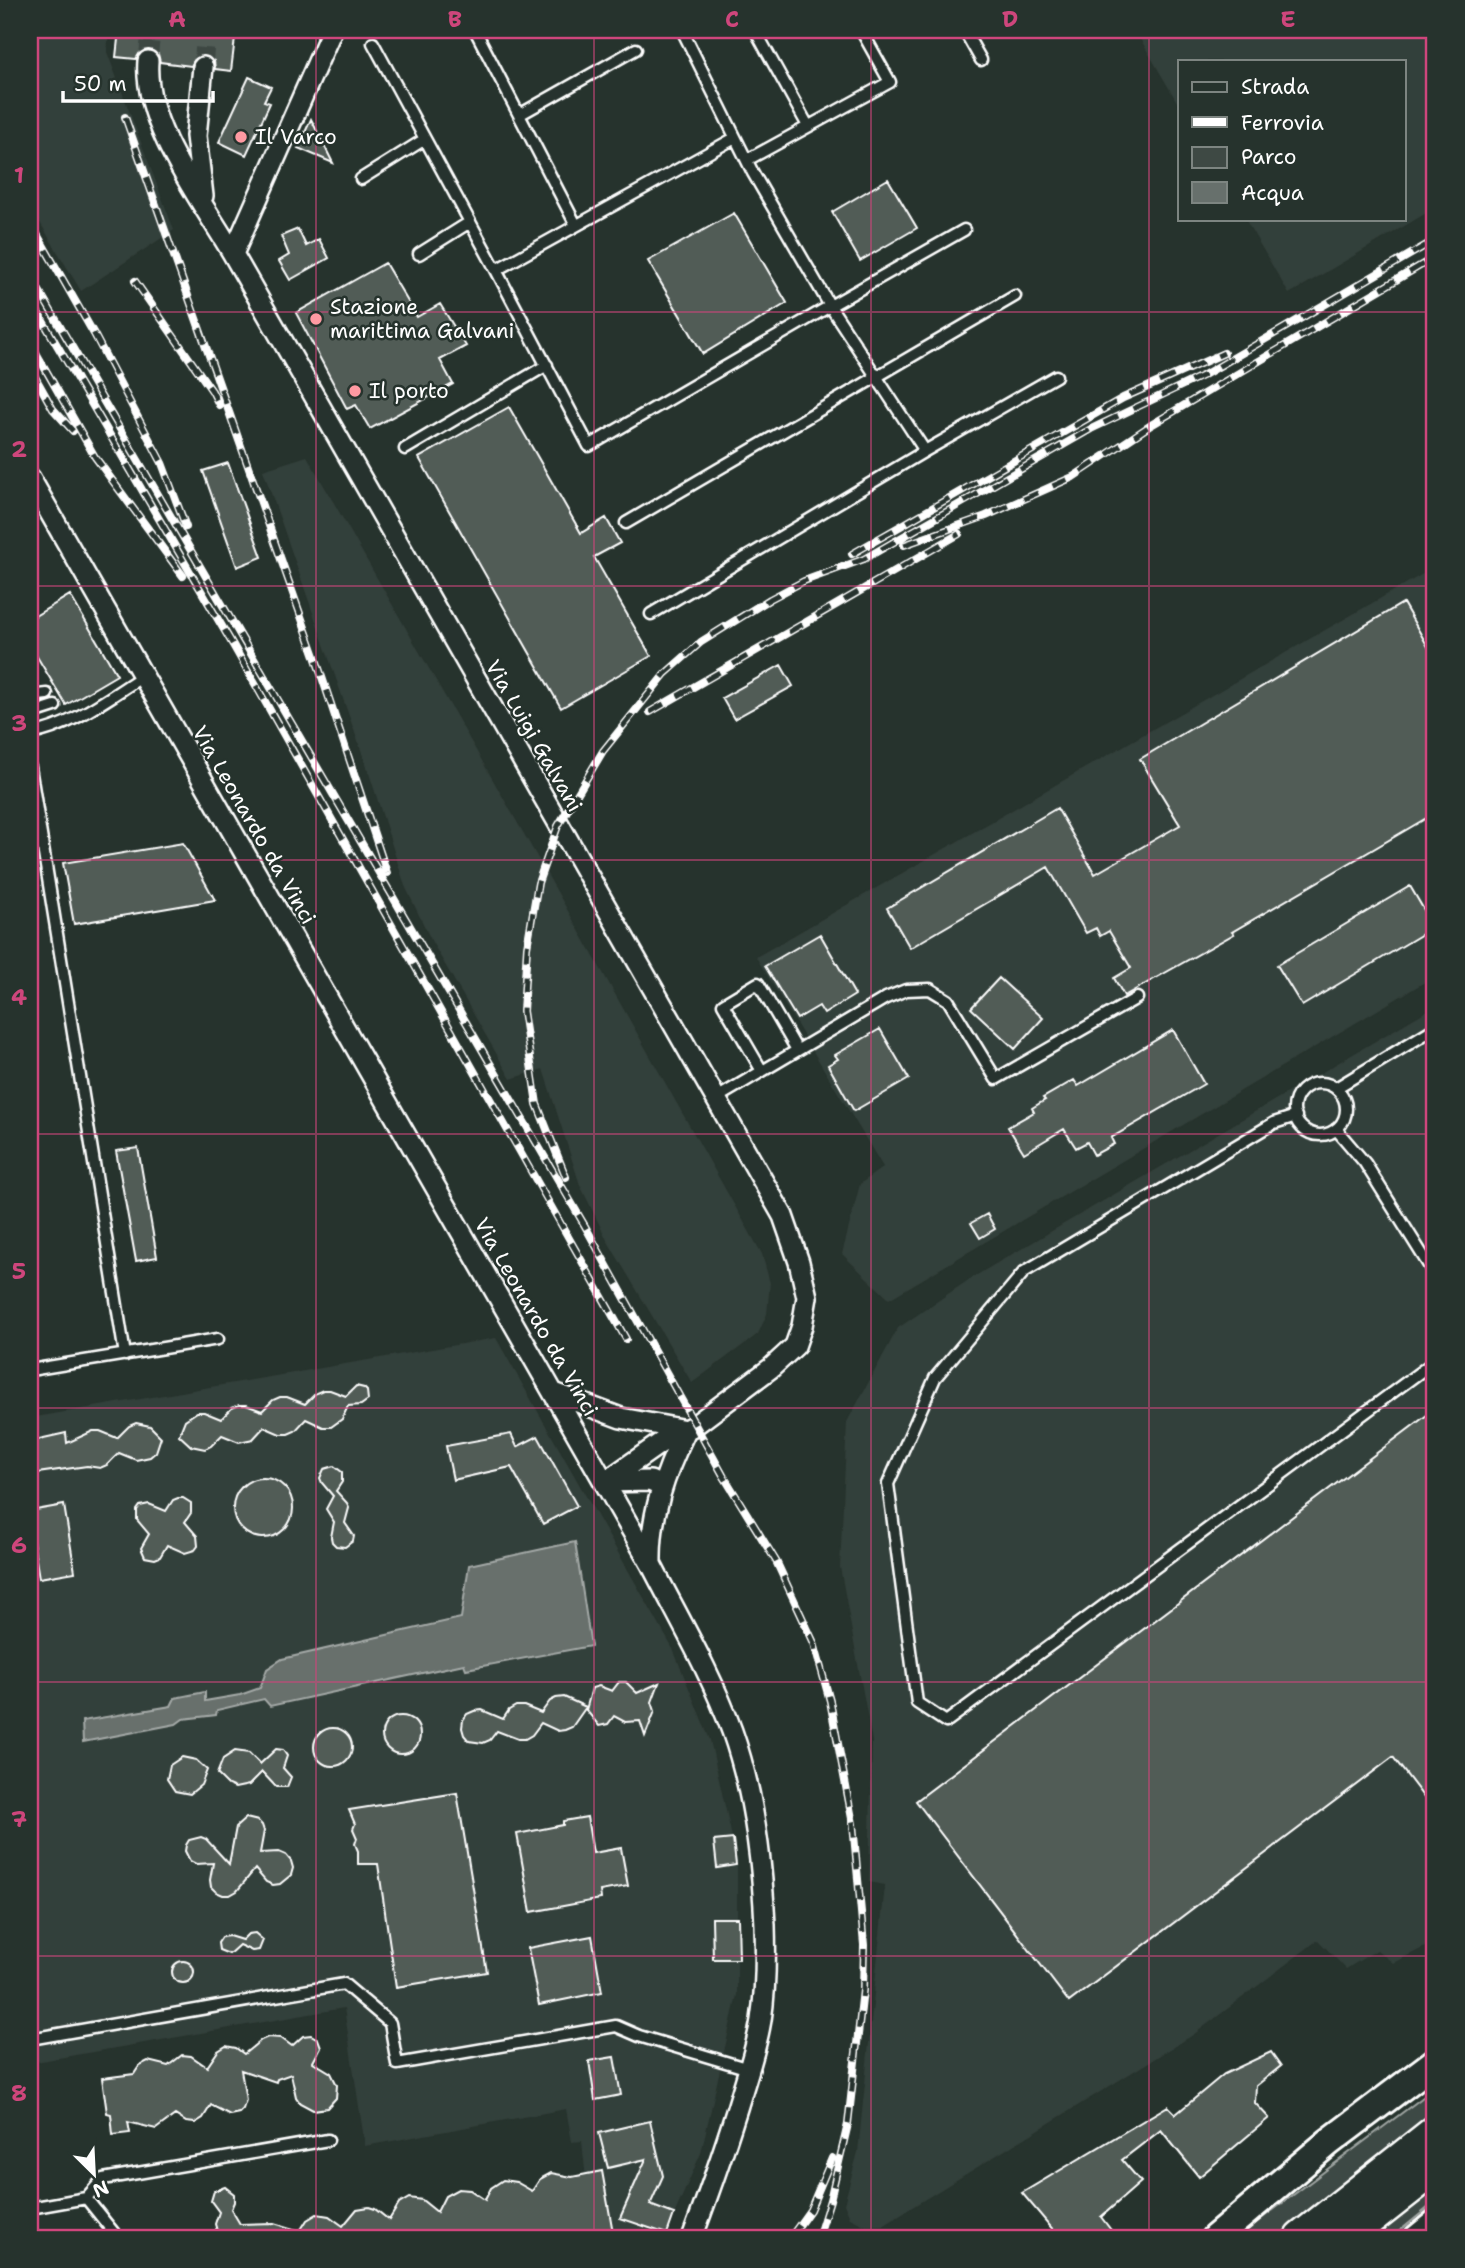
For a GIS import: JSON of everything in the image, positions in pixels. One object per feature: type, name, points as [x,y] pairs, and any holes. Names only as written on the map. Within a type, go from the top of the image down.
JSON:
[{"type":"highway","points":[[1301,2238],[1435,2132]]},
{"type":"highway","points":[[1346,2238],[1435,2168]]},
{"type":"main road","points":[[1215,2238],[1329,2142],[1435,2062]]},
{"type":"main road","points":[[1418,2238],[1435,2224]]},
{"type":"street","points":[[233,254],[332,30]]},
{"type":"street","name":"Via Luigi Galvani","points":[[148,61],[147,80],[164,139],[233,254],[783,1216],[799,1262],[807,1297],[795,1346],[771,1368],[686,1430],[662,1442],[605,1482]]},
{"type":"street","points":[[203,67],[196,136],[204,204]]},
{"type":"street","name":"Via Leonardo da Vinci","points":[[30,478],[605,1482],[703,1664],[723,1709],[741,1760],[752,1808],[761,1866],[766,1966],[761,2022],[749,2069],[719,2166],[692,2238]]},
{"type":"street","points":[[554,1393],[621,1418],[686,1430],[661,1486],[652,1528],[651,1564]]},
{"type":"street","points":[[605,1482],[650,1481],[661,1486]]},
{"type":"lane","points":[[475,30],[576,225]]},
{"type":"lane","points":[[682,30],[735,138],[830,306],[925,451]]},
{"type":"lane","points":[[755,30],[808,126]]},
{"type":"lane","points":[[747,160],[890,82],[861,30]]},
{"type":"lane","points":[[964,30],[981,60]]},
{"type":"lane","points":[[373,43],[589,446],[964,230]]},
{"type":"lane","points":[[519,115],[636,49]]},
{"type":"lane","points":[[496,270],[735,138]]},
{"type":"lane","points":[[361,179],[425,139]]},
{"type":"lane","points":[[419,254],[470,222]]},
{"type":"lane","points":[[626,523],[1015,296]]},
{"type":"lane","points":[[405,449],[547,365]]},
{"type":"lane","points":[[651,614],[1056,376]]},
{"type":"lane","points":[[30,734],[56,727],[143,676]]},
{"type":"lane","points":[[30,696],[47,694]]},
{"type":"lane","points":[[30,714],[55,706]]},
{"type":"lane","points":[[30,767],[125,1355]]},
{"type":"lane","points":[[762,1071],[723,1004],[746,990],[758,983],[797,1050]]},
{"type":"lane","points":[[715,1099],[886,998],[906,990],[930,989],[948,1000],[996,1079],[1137,998]]},
{"type":"lane","points":[[1336,1088],[1435,1028]]},
{"type":"lane","points":[[1316,1084],[1336,1088],[1345,1101],[1342,1123],[1336,1129],[1321,1135],[1305,1129],[1296,1116],[1296,1102],[1303,1090],[1316,1084]]},
{"type":"lane","points":[[1296,1116],[1274,1123],[1024,1272],[935,1378],[888,1484],[917,1703],[946,1722],[1435,1361]]},
{"type":"lane","points":[[1336,1129],[1365,1163],[1435,1275]]},
{"type":"lane","points":[[30,1370],[218,1339]]},
{"type":"lane","points":[[30,2039],[344,1984],[390,2022],[397,2064],[616,2026],[639,2036],[749,2069]]},
{"type":"lane","points":[[30,2208],[86,2198],[103,2179],[328,2140]]},
{"type":"lane","points":[[86,2198],[118,2238]]},
{"type":"shaded area","points":[[30,30],[109,30],[107,52],[174,230],[81,291],[30,206]]},
{"type":"shaded area","points":[[1135,30],[1433,30],[1435,208],[1289,294],[1246,220],[1406,220],[1406,60],[1178,60],[1178,104]]},
{"type":"shaded area","points":[[307,456],[762,1254],[770,1283],[767,1314],[758,1334],[692,1383],[607,1240],[580,1185],[543,1069],[511,1079],[432,942],[405,886],[369,773],[263,470]]},
{"type":"shaded area","points":[[1435,567],[1435,976],[889,1299],[842,1254],[860,1184],[883,1167],[756,957]]},
{"type":"shaded area","points":[[1435,1006],[1435,1942],[1393,1963],[1377,1950],[1346,1969],[1318,1940],[1193,2035],[883,2225],[866,2226],[850,2218],[844,2204],[858,2152],[885,1885],[869,1882],[872,1741],[840,1567],[847,1422],[898,1328],[970,1279]]},
{"type":"shaded area","points":[[496,1338],[673,1649],[710,1740],[737,1859],[737,1995],[701,2153],[664,2238],[592,2238],[582,2141],[572,2142],[566,2109],[365,2146],[344,2008],[30,2063],[30,1418]]},
{"type":"green space","points":[[1435,2088],[1435,2202],[1391,2238],[1236,2238]]},
{"type":"water","points":[[575,1542],[591,1646],[466,1669],[464,1664],[270,1706],[264,1699],[217,1710],[216,1715],[183,1719],[176,1724],[83,1742],[82,1721],[171,1706],[175,1698],[205,1692],[205,1701],[240,1695],[260,1688],[267,1669],[282,1659],[461,1618],[469,1565]]},
{"type":"building","points":[[119,30],[236,30],[231,71],[215,69],[214,61],[205,55],[197,56],[191,66],[160,62],[158,54],[148,49],[141,51],[136,59],[116,57]]},
{"type":"building","points":[[249,77],[271,87],[264,101],[270,103],[246,155],[219,142]]},
{"type":"building","points":[[311,119],[333,163],[298,148]]},
{"type":"building","points":[[888,179],[917,228],[860,261],[832,212]]},
{"type":"building","points":[[734,213],[787,303],[703,354],[648,261]]},
{"type":"building","points":[[298,229],[306,246],[319,239],[329,258],[290,280],[279,261],[289,255],[281,236]]},
{"type":"building","points":[[385,263],[417,317],[440,304],[466,346],[440,360],[453,384],[370,429],[356,405],[347,409],[296,313]]},
{"type":"building","points":[[509,407],[581,533],[606,518],[620,543],[594,557],[651,656],[561,708],[419,458]]},
{"type":"building","points":[[228,463],[262,557],[237,567],[203,471]]},
{"type":"building","points":[[70,595],[117,675],[66,705],[30,645],[30,619]]},
{"type":"building","points":[[1403,603],[1435,659],[1435,813],[1232,932],[1234,934],[1124,996],[1114,978],[1131,968],[1109,931],[1100,936],[1096,928],[1086,933],[1048,867],[910,948],[887,908],[1057,808],[1095,874],[1180,825],[1140,759]]},
{"type":"building","points":[[781,665],[793,686],[734,719],[722,698]]},
{"type":"building","points":[[183,843],[215,900],[74,924],[63,863]]},
{"type":"building","points":[[1410,886],[1434,927],[1302,1006],[1277,965]]},
{"type":"building","points":[[820,934],[855,995],[824,1014],[819,1006],[797,1019],[765,966]]},
{"type":"building","points":[[999,978],[1043,1018],[1015,1049],[971,1008]]},
{"type":"building","points":[[880,1029],[909,1079],[854,1111],[828,1065],[838,1059],[835,1055]]},
{"type":"building","points":[[1173,1030],[1204,1084],[1111,1138],[1114,1144],[1094,1155],[1087,1142],[1076,1148],[1064,1129],[1024,1153],[1008,1127],[1034,1112],[1032,1108],[1045,1100],[1043,1098],[1074,1080],[1078,1086]]},
{"type":"building","points":[[138,1148],[157,1257],[136,1261],[116,1151]]},
{"type":"building","points":[[987,1214],[995,1229],[980,1238],[971,1223]]},
{"type":"building","points":[[356,1386],[367,1391],[368,1400],[361,1405],[348,1406],[342,1419],[331,1427],[323,1427],[306,1419],[295,1431],[288,1434],[280,1434],[264,1427],[253,1439],[239,1442],[222,1435],[205,1449],[191,1446],[179,1435],[185,1420],[197,1412],[221,1419],[239,1405],[262,1411],[280,1397],[305,1404],[323,1390],[346,1396]]},
{"type":"building","points":[[1435,1409],[1435,1812],[1393,1757],[1069,2002],[916,1801]]},
{"type":"building","points":[[136,1423],[150,1426],[161,1437],[156,1452],[150,1457],[136,1460],[119,1453],[100,1468],[87,1466],[30,1474],[30,1441],[66,1433],[67,1443],[93,1431],[117,1438]]},
{"type":"building","points":[[511,1434],[517,1447],[538,1436],[577,1506],[543,1524],[511,1467],[453,1480],[446,1446]]},
{"type":"building","points":[[334,1466],[342,1472],[342,1482],[336,1491],[349,1508],[345,1523],[354,1536],[353,1541],[345,1547],[336,1546],[332,1542],[334,1522],[326,1509],[333,1496],[320,1478],[324,1469]]},
{"type":"building","points":[[263,1478],[280,1483],[288,1491],[293,1508],[288,1525],[280,1533],[263,1538],[246,1533],[238,1525],[233,1508],[238,1491],[246,1483]]},
{"type":"building","points":[[178,1498],[191,1503],[191,1513],[185,1522],[197,1536],[198,1546],[185,1553],[167,1545],[160,1557],[145,1557],[141,1548],[149,1534],[137,1520],[137,1510],[140,1506],[149,1504],[166,1511],[173,1500]]},
{"type":"building","points":[[64,1505],[75,1572],[39,1578],[30,1511]]},
{"type":"building","points":[[619,1682],[626,1682],[637,1693],[659,1683],[652,1702],[655,1711],[645,1736],[640,1721],[625,1722],[614,1716],[608,1724],[599,1726],[586,1710],[592,1688],[599,1686],[612,1691]]},
{"type":"building","points":[[564,1697],[586,1707],[572,1727],[565,1730],[558,1731],[541,1723],[532,1735],[525,1739],[497,1731],[490,1740],[483,1743],[469,1741],[464,1735],[463,1720],[467,1714],[474,1711],[482,1710],[503,1719],[509,1710],[516,1706],[524,1706],[541,1713],[550,1701]]},
{"type":"building","points":[[401,1716],[414,1722],[420,1735],[414,1748],[401,1754],[388,1748],[382,1735],[388,1722]]},
{"type":"building","points":[[333,1728],[346,1734],[352,1747],[346,1760],[333,1766],[320,1760],[314,1747],[320,1734]]},
{"type":"building","points":[[276,1749],[283,1750],[287,1756],[283,1768],[291,1777],[287,1787],[276,1787],[262,1772],[249,1785],[235,1788],[217,1774],[223,1759],[235,1751],[249,1753],[260,1764]]},
{"type":"building","points":[[182,1757],[196,1760],[207,1770],[201,1785],[190,1794],[175,1791],[167,1779],[170,1765]]},
{"type":"building","points":[[457,1793],[487,1972],[396,1987],[378,1864],[358,1864],[355,1844],[357,1838],[353,1829],[355,1824],[349,1810]]},
{"type":"building","points":[[587,1817],[593,1853],[621,1848],[628,1886],[600,1891],[601,1899],[531,1912],[517,1834],[563,1825],[563,1821]]},
{"type":"building","points":[[246,1818],[262,1825],[264,1831],[260,1853],[279,1852],[286,1855],[293,1868],[291,1875],[280,1884],[273,1885],[266,1882],[255,1869],[237,1891],[223,1895],[211,1887],[213,1863],[196,1864],[190,1861],[185,1851],[186,1845],[189,1840],[201,1837],[206,1839],[229,1864],[236,1827]]},
{"type":"building","points":[[733,1839],[736,1865],[717,1868],[714,1841]]},
{"type":"building","points":[[712,1918],[738,1918],[739,1959],[713,1959]]},
{"type":"building","points":[[255,1933],[263,1940],[259,1950],[252,1951],[239,1945],[229,1954],[219,1950],[218,1943],[222,1937],[242,1940],[248,1934]]},
{"type":"building","points":[[592,1936],[602,1992],[539,2005],[528,1948]]},
{"type":"building","points":[[179,1961],[187,1961],[194,1968],[194,1976],[187,1983],[179,1983],[172,1976],[172,1968]]},
{"type":"building","points":[[311,2035],[318,2039],[321,2047],[313,2062],[331,2073],[337,2085],[336,2098],[327,2108],[313,2110],[300,2103],[291,2074],[277,2079],[276,2082],[241,2070],[246,2100],[239,2113],[230,2115],[211,2105],[203,2118],[195,2123],[186,2122],[175,2115],[156,2129],[128,2122],[130,2133],[113,2135],[102,2078],[134,2074],[140,2065],[148,2061],[168,2066],[182,2055],[191,2056],[207,2067],[218,2051],[226,2046],[236,2048],[244,2054],[268,2037],[281,2038],[292,2046],[303,2036]]},
{"type":"building","points":[[1271,2052],[1281,2066],[1256,2086],[1255,2103],[1269,2118],[1199,2177],[1161,2130],[1122,2160],[1141,2182],[1101,2217],[1117,2238],[1060,2238],[1022,2193],[1168,2106],[1176,2114],[1224,2074]]},
{"type":"building","points":[[614,2057],[621,2095],[595,2100],[589,2061]]},
{"type":"building","points":[[650,2121],[663,2176],[650,2205],[674,2214],[667,2234],[620,2218],[646,2159],[608,2168],[599,2133]]},
{"type":"building","points":[[602,2171],[614,2238],[231,2238],[222,2236],[217,2231],[215,2224],[219,2212],[211,2201],[214,2191],[225,2187],[234,2194],[231,2209],[240,2224],[274,2223],[300,2231],[307,2220],[317,2214],[329,2216],[343,2226],[357,2209],[369,2207],[389,2220],[399,2204],[409,2198],[422,2200],[437,2212],[445,2196],[458,2189],[470,2190],[485,2200],[491,2188],[503,2180],[516,2182],[532,2191],[540,2179],[551,2173],[572,2177]]},
{"type":"tunnel","points":[[148,61],[151,31]]},
{"type":"tunnel","points":[[203,67],[206,31]]},
{"type":"railway","points":[[125,117],[315,656],[387,873]]},
{"type":"railway","points":[[30,222],[94,334],[162,463],[186,527]]},
{"type":"railway","points":[[566,1177],[537,1104],[523,1011],[527,947],[538,883],[558,826],[603,751],[665,674],[701,642],[770,599],[804,581],[864,559],[1091,429],[1204,375],[1435,240]]},
{"type":"railway","points":[[904,545],[986,516],[1073,477],[1151,425],[1435,257]]},
{"type":"railway","points":[[30,275],[585,1226],[723,1475],[776,1561],[814,1643],[830,1701],[853,1824],[864,1945],[863,1990],[848,2124],[818,2238]]},
{"type":"railway","points":[[135,281],[219,405]]},
{"type":"railway","points":[[30,299],[233,645],[626,1339]]},
{"type":"railway","points":[[30,342],[95,457],[183,576]]},
{"type":"railway","points":[[852,554],[1123,398],[1224,353]]},
{"type":"railway","points":[[30,368],[53,409],[73,431]]},
{"type":"railway","points":[[650,712],[959,534]]},
{"type":"railway","points":[[790,2238],[810,2210],[832,2158]]},
{"type":"place","name":"Il Varco","points":[[241,137]]},
{"type":"place","name":"Stazione marittima Galvani","points":[[316,319]]},
{"type":"place","name":"Il porto","points":[[355,391]]}]
